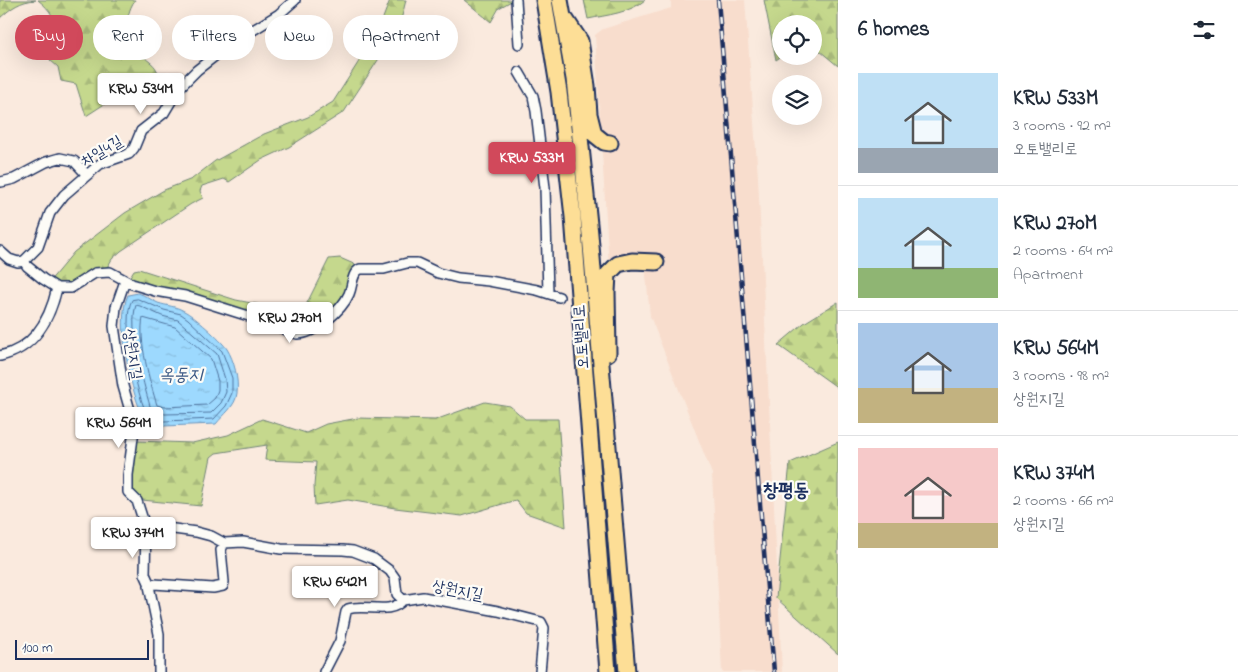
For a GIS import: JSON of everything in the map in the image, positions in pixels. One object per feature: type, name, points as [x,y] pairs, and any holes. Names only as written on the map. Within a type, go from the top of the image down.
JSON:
[{"type":"highway","name":"오토밸리로","points":[[544,0],[559,92],[573,217],[608,672]]},
{"type":"highway","name":"오토밸리로","points":[[562,7],[574,79],[590,234],[627,672]]},
{"type":"highway","points":[[562,7],[580,41],[589,114],[594,134],[604,142],[610,143]]},
{"type":"highway","points":[[608,452],[608,274],[618,264],[632,261],[656,262]]},
{"type":"street","name":"차일4길","points":[[24,261],[38,246],[46,222],[64,195],[100,164],[129,154],[134,148],[141,131],[164,112],[179,88],[192,74],[229,45],[278,14],[296,0]]},
{"type":"street","points":[[516,0],[519,44]]},
{"type":"street","points":[[519,72],[533,96],[536,111],[545,188],[548,293]]},
{"type":"street","points":[[1,182],[14,179],[46,162],[60,158],[74,161],[87,175]]},
{"type":"street","points":[[0,251],[9,259],[18,262],[24,261],[43,279],[57,288],[71,288],[88,277],[101,272],[110,272],[125,281],[155,291],[185,296],[255,318],[297,334],[304,334],[315,329],[342,305],[349,294],[354,275],[360,269],[384,269],[407,263],[417,263],[438,273],[458,278],[488,281],[548,293],[559,298]]},
{"type":"street","name":"상원지길","points":[[125,281],[116,308],[114,334],[123,386],[134,430],[128,475],[128,492],[137,501],[142,519],[146,525]]},
{"type":"street","points":[[0,356],[20,349],[38,332],[47,318],[57,288]]},
{"type":"street","points":[[159,672],[159,634],[150,594],[150,585],[145,574],[146,525],[196,532],[211,536],[224,543],[243,542],[281,549],[353,551],[374,559],[390,571],[395,578],[397,594],[403,600]]},
{"type":"street","points":[[150,585],[213,588],[223,586],[221,550],[224,543]]},
{"type":"street","name":"상원지길","points":[[324,672],[340,641],[348,608],[391,608],[403,600],[423,597],[498,611],[538,621],[544,628],[540,672]]},
{"type":"shaded area","points":[[671,0],[745,0],[758,177],[782,672],[722,672],[712,474],[650,316],[645,265],[609,268],[595,35],[603,29],[671,8]]},
{"type":"green space","points":[[0,0],[36,0],[16,6],[0,18]]},
{"type":"green space","points":[[38,0],[135,0],[129,15],[93,15],[93,60],[147,60],[158,73],[145,78],[86,116],[76,84],[61,81],[58,67],[50,60],[83,60],[83,15],[52,15]]},
{"type":"green space","points":[[390,0],[406,0],[402,15],[384,15]]},
{"type":"green space","points":[[464,0],[513,0],[499,8],[491,22]]},
{"type":"green space","points":[[584,0],[645,0],[625,11],[588,19]]},
{"type":"green space","points":[[764,0],[838,0],[838,66],[822,53],[822,15],[772,15],[772,40]]},
{"type":"green space","points":[[360,60],[378,60],[344,112],[289,147],[261,160],[229,182],[224,179],[202,186],[200,191],[203,198],[121,251],[112,259],[108,266],[65,287],[49,282],[74,252],[125,213],[164,190],[192,179],[215,161],[264,134],[308,117],[333,102]]},
{"type":"green space","points":[[340,258],[356,265],[356,270],[345,297],[321,321],[303,332],[157,290],[129,278],[134,270],[139,269],[236,300],[272,307],[304,309],[329,259]]},
{"type":"green space","points":[[838,302],[838,388],[778,345],[804,323]]},
{"type":"green space","points":[[485,402],[510,406],[525,419],[558,419],[566,527],[526,513],[516,500],[462,516],[348,500],[315,505],[316,462],[265,460],[267,445],[216,453],[211,457],[201,506],[142,500],[131,491],[136,441],[192,443],[228,435],[262,419],[306,433],[326,424],[358,418],[435,420]]},
{"type":"green space","points":[[838,442],[838,654],[776,598],[790,463]]},
{"type":"water","name":"옥동지","points":[[138,293],[158,303],[178,308],[188,313],[227,349],[235,370],[237,393],[232,406],[216,424],[164,426],[146,422],[140,410],[130,378],[124,340],[124,307],[128,295]]},
{"type":"railway","points":[[718,0],[774,672]]},
{"type":"district","name":"창평동","points":[[786,489]]}]
